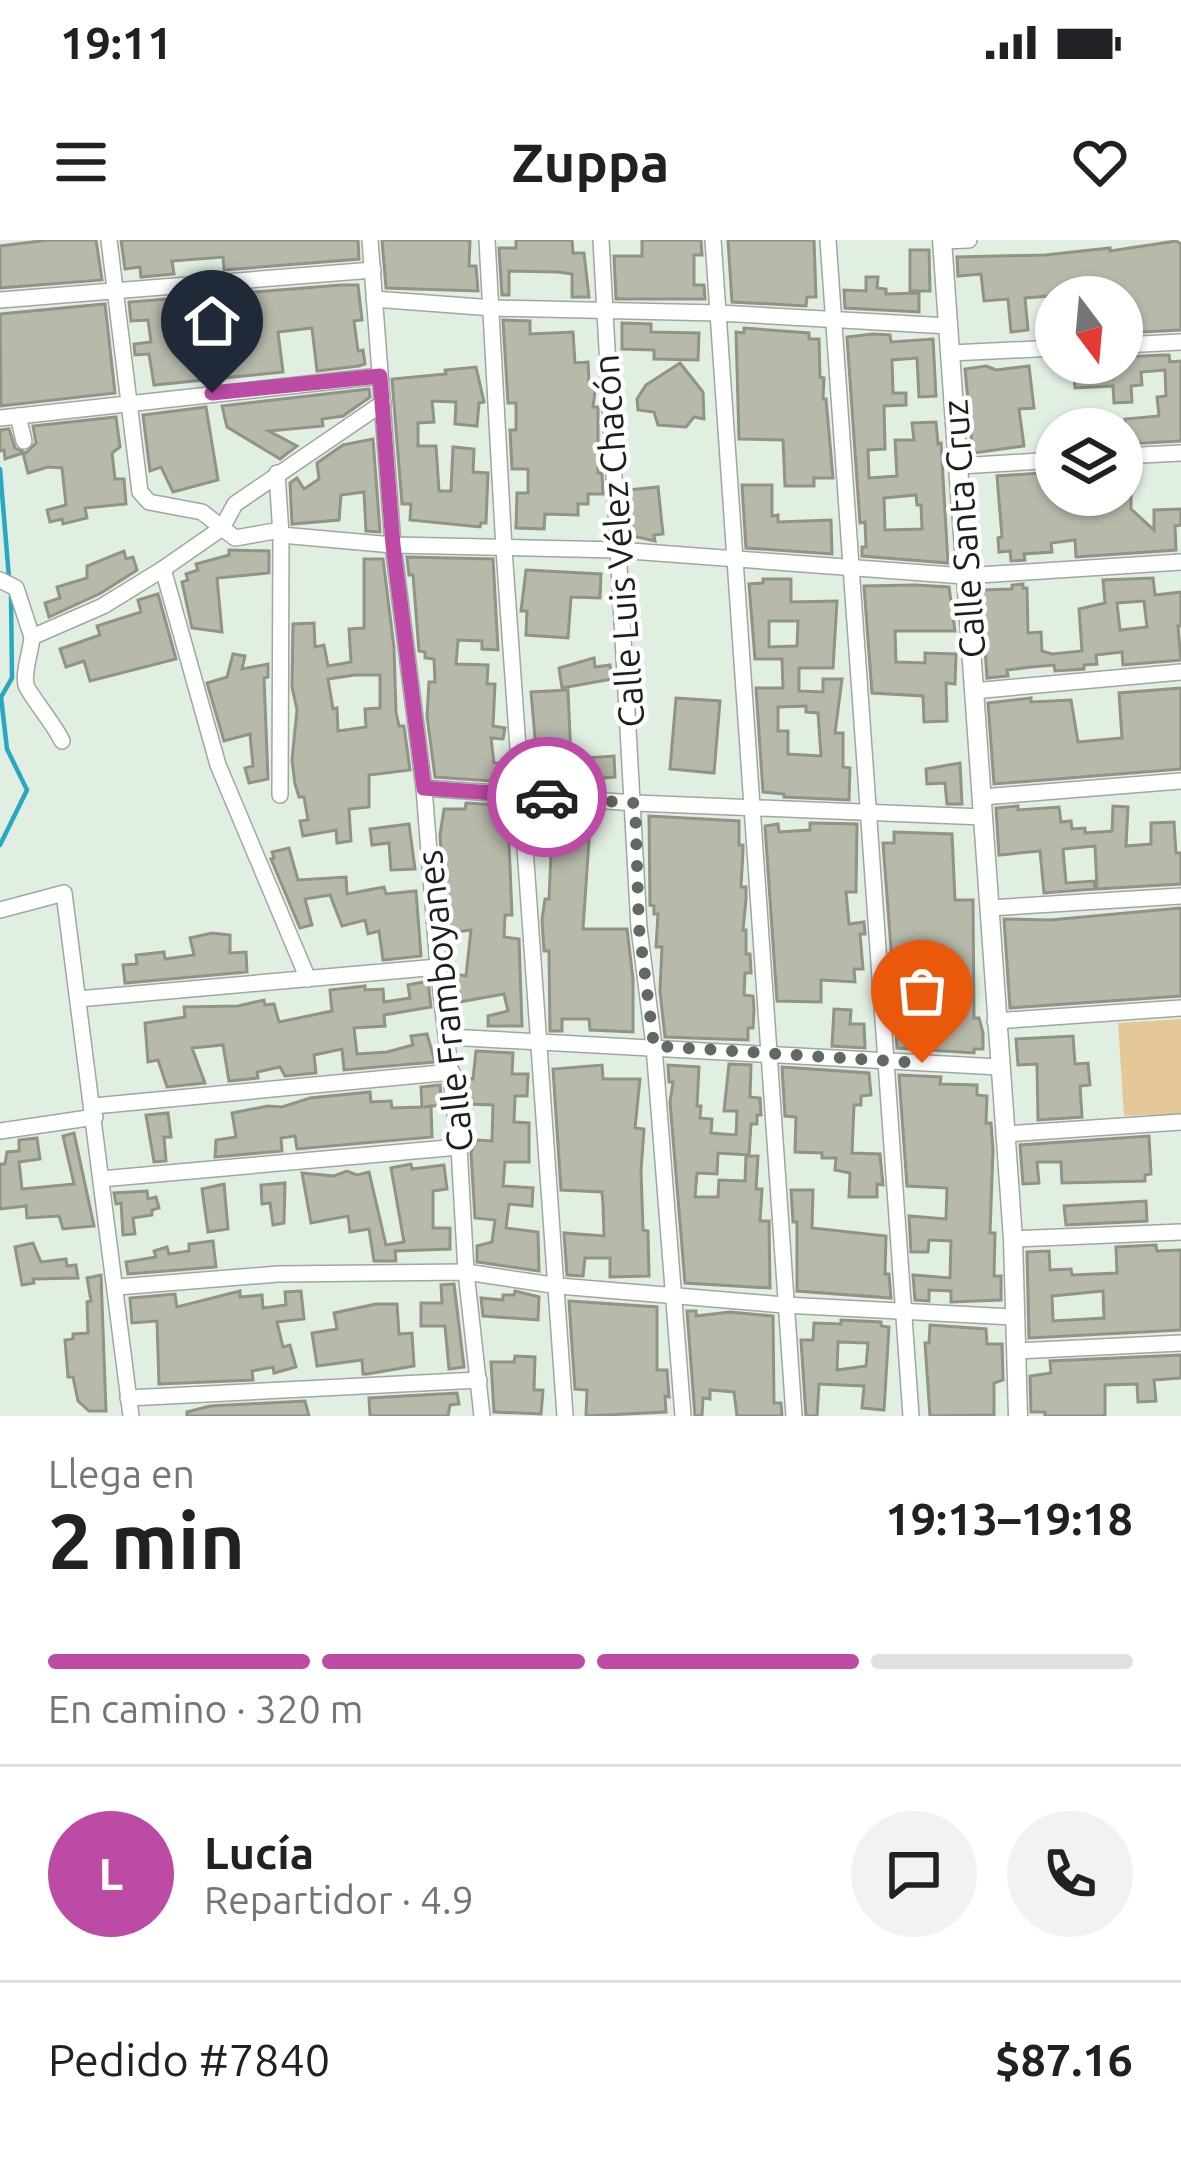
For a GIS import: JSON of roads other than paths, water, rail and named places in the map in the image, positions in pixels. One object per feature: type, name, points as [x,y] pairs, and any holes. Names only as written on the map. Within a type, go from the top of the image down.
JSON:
[{"type":"street","points":[[109,240],[142,497],[202,512],[235,538],[275,531],[281,536],[393,545],[617,550],[964,576],[1181,562]]},
{"type":"street","name":"Calle Framboyanes","points":[[370,240],[393,545],[424,788],[482,1416]]},
{"type":"street","points":[[487,240],[565,1416]]},
{"type":"street","name":"Calle Luis Vélez Chacón","points":[[601,240],[639,928],[654,1046],[682,1416]]},
{"type":"street","points":[[713,240],[794,1416]]},
{"type":"street","points":[[828,240],[911,1416]]},
{"type":"street","points":[[942,241],[969,240]]},
{"type":"street","name":"Calle Santa Cruz","points":[[942,241],[1006,1134],[1018,1416]]},
{"type":"street","points":[[0,300],[373,270]]},
{"type":"street","points":[[374,299],[949,326]]},
{"type":"street","points":[[1143,344],[1181,342]]},
{"type":"street","points":[[952,353],[1035,349]]},
{"type":"street","points":[[24,441],[9,417],[380,376]]},
{"type":"street","points":[[32,637],[104,606],[163,569],[222,528],[235,504],[383,403]]},
{"type":"street","points":[[1143,455],[1181,453]]},
{"type":"street","points":[[959,466],[1035,461]]},
{"type":"street","points":[[277,473],[280,795]]},
{"type":"street","points":[[163,569],[218,765],[308,980]]},
{"type":"street","points":[[8,584],[32,637],[24,679],[27,691],[44,708],[62,741]]},
{"type":"street","points":[[973,691],[1181,672]]},
{"type":"street","points":[[424,788],[870,814],[982,807],[1181,781]]},
{"type":"street","points":[[0,910],[64,893],[131,1416]]},
{"type":"street","points":[[989,908],[1181,896]]},
{"type":"street","points":[[78,999],[438,967]]},
{"type":"street","points":[[995,1022],[1181,1008]]},
{"type":"street","points":[[448,1037],[999,1067]]},
{"type":"street","points":[[0,1131],[94,1111],[452,1072]]},
{"type":"street","points":[[1006,1134],[1181,1122]]},
{"type":"street","points":[[101,1179],[459,1147]]},
{"type":"street","points":[[1012,1239],[1181,1232]]},
{"type":"street","points":[[116,1287],[278,1274],[466,1272],[559,1286],[784,1305],[1013,1317]]},
{"type":"street","points":[[1016,1351],[1181,1343]]},
{"type":"street","points":[[128,1398],[479,1380]]},
{"type":"waterway","points":[[0,469],[9,578]]},
{"type":"waterway","points":[[0,845],[27,790],[7,749],[1,697],[12,678],[11,595]]}]
